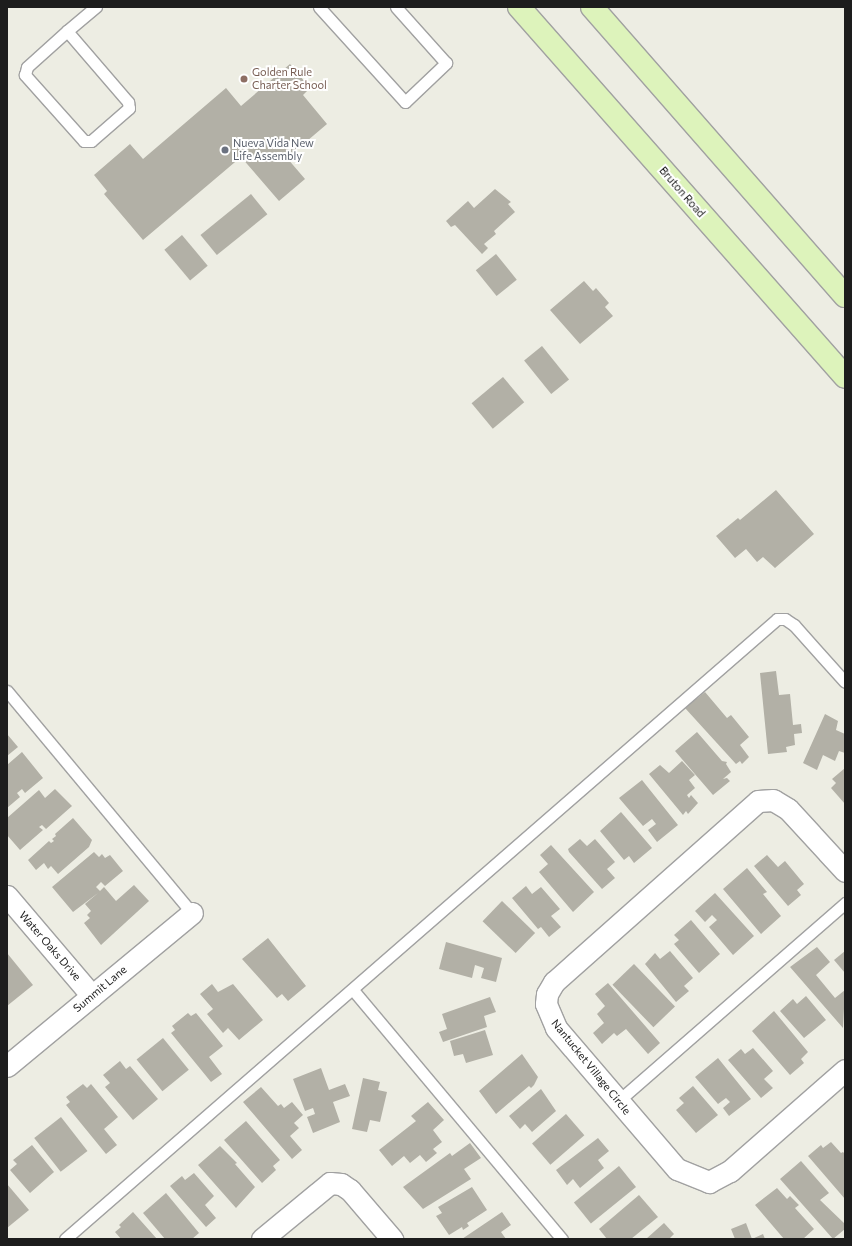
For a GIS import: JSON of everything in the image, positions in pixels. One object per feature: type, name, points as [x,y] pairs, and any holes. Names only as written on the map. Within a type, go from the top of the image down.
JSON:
[{"type":"main road","name":"Bruton Road","points":[[519,7],[845,377]]},
{"type":"main road","points":[[592,7],[845,296]]},
{"type":"street","name":"Nantucket Village Circle","points":[[845,871],[788,809],[773,800],[758,800],[736,822],[554,982],[547,994],[548,1014],[556,1028],[617,1102],[677,1169],[709,1182],[730,1171],[845,1071]]},
{"type":"street","name":"Water Oaks Drive","points":[[8,898],[92,996]]},
{"type":"street","name":"Summit Lane","points":[[7,1066],[192,913]]},
{"type":"street","points":[[262,1239],[330,1183],[341,1184],[350,1190],[392,1239]]},
{"type":"lane","points":[[68,31],[128,102],[129,108],[92,141],[84,141],[26,75],[27,67],[68,31],[96,7]]},
{"type":"lane","points":[[319,7],[405,102],[446,63],[396,7]]},
{"type":"lane","points":[[65,1239],[353,990],[777,619],[785,619],[794,624],[845,682]]},
{"type":"lane","points":[[7,691],[192,913]]},
{"type":"lane","points":[[617,1102],[845,903]]},
{"type":"lane","points":[[353,990],[562,1239]]},
{"type":"building","name":"Nueva Vida New Life Assembly","points":[[290,64],[310,88],[303,95],[327,124],[287,158],[305,179],[279,201],[241,157],[143,240],[104,194],[107,191],[94,175],[130,144],[143,159],[226,88],[241,106]]},
{"type":"building","points":[[495,189],[511,202],[508,204],[515,212],[494,231],[496,234],[484,244],[488,248],[482,254],[455,225],[451,227],[446,221],[468,201],[474,208]]},
{"type":"building","points":[[251,194],[267,214],[217,255],[200,235]]},
{"type":"building","points":[[182,235],[208,266],[190,280],[164,250]]},
{"type":"building","points":[[496,254],[517,280],[497,296],[476,270]]},
{"type":"building","points":[[584,281],[593,291],[596,288],[609,303],[605,307],[613,316],[580,344],[550,310]]},
{"type":"building","points":[[542,346],[569,379],[551,394],[524,360]]},
{"type":"building","points":[[503,377],[524,402],[493,429],[472,403]]},
{"type":"building","points":[[776,490],[814,534],[775,568],[763,557],[757,562],[746,549],[735,558],[716,536],[738,518],[740,520]]},
{"type":"building","points":[[776,671],[779,695],[790,694],[793,725],[801,724],[802,733],[794,734],[795,745],[786,747],[787,752],[768,754],[760,673]]},
{"type":"building","points":[[705,692],[727,718],[731,715],[749,737],[740,745],[749,757],[742,764],[740,761],[736,764],[685,708]]},
{"type":"building","points":[[825,714],[838,721],[836,730],[845,734],[845,753],[839,751],[835,761],[823,755],[817,770],[803,763]]},
{"type":"building","points":[[697,732],[722,761],[727,762],[726,764],[731,772],[723,779],[727,778],[730,781],[713,795],[675,751]]},
{"type":"building","points":[[7,734],[18,747],[7,756]]},
{"type":"building","points":[[22,752],[43,778],[25,793],[22,789],[17,793],[20,797],[7,808],[7,765]]},
{"type":"building","points":[[682,761],[695,775],[689,780],[695,788],[687,795],[689,798],[691,795],[698,803],[688,814],[686,811],[683,815],[649,774],[660,765],[669,773]]},
{"type":"building","points":[[845,768],[845,804],[831,788],[836,783],[832,779]]},
{"type":"building","points":[[642,780],[678,825],[657,842],[648,830],[656,824],[652,819],[643,826],[619,798]]},
{"type":"building","points":[[55,789],[72,806],[46,829],[42,825],[39,827],[43,830],[20,850],[7,835],[7,818],[39,790],[45,798]]},
{"type":"building","points":[[621,812],[652,848],[634,863],[629,856],[624,860],[600,831]]},
{"type":"building","points":[[73,818],[92,840],[89,847],[58,874],[51,866],[48,869],[44,863],[36,870],[28,860],[49,841],[51,843],[54,841],[52,839],[56,836],[55,834]]},
{"type":"building","points":[[580,839],[587,846],[595,839],[615,862],[607,869],[615,878],[602,889],[569,852],[568,849]]},
{"type":"building","points":[[551,845],[594,892],[573,912],[539,872],[548,864],[540,855]]},
{"type":"building","points":[[94,852],[99,857],[102,854],[105,858],[110,855],[123,871],[105,886],[101,882],[96,887],[100,891],[104,887],[116,901],[134,885],[149,901],[101,945],[84,923],[90,918],[87,915],[91,911],[85,904],[98,893],[73,912],[52,887]]},
{"type":"building","points":[[767,855],[778,867],[785,861],[804,884],[797,890],[801,895],[788,906],[754,866]]},
{"type":"building","points":[[747,868],[767,892],[763,894],[781,916],[761,934],[723,889]]},
{"type":"building","points":[[526,886],[532,894],[541,887],[560,909],[551,916],[561,927],[549,937],[541,927],[538,929],[512,898]]},
{"type":"building","points":[[715,893],[754,936],[733,955],[709,927],[717,920],[712,915],[705,922],[695,911]]},
{"type":"building","points":[[502,901],[535,933],[516,953],[483,921]]},
{"type":"building","points":[[691,920],[720,954],[699,973],[674,944],[679,940],[674,935]]},
{"type":"building","points":[[268,938],[306,986],[288,1001],[282,994],[277,998],[242,959]]},
{"type":"building","points":[[446,942],[502,958],[496,982],[481,978],[484,968],[475,965],[472,978],[439,969]]},
{"type":"building","points":[[817,947],[830,962],[816,975],[835,998],[845,990],[843,1028],[790,967]]},
{"type":"building","points":[[670,951],[693,978],[684,986],[689,991],[676,1002],[645,964],[655,953],[660,959]]},
{"type":"building","points":[[845,951],[845,973],[834,960]]},
{"type":"building","points":[[7,953],[33,985],[7,1006]]},
{"type":"building","points":[[634,964],[675,1006],[653,1027],[612,985]]},
{"type":"building","points":[[608,983],[660,1043],[648,1054],[626,1029],[617,1036],[614,1033],[602,1044],[593,1033],[604,1023],[597,1014],[605,1006],[595,994]]},
{"type":"building","points":[[212,984],[218,992],[233,984],[263,1020],[239,1040],[228,1028],[223,1033],[207,1014],[213,1009],[200,994]]},
{"type":"building","points":[[806,996],[826,1020],[804,1038],[780,1011],[793,999],[797,1004]]},
{"type":"building","points":[[490,997],[496,1012],[484,1016],[487,1027],[443,1042],[439,1032],[447,1029],[442,1014]]},
{"type":"building","points":[[774,1011],[808,1052],[801,1059],[804,1063],[790,1075],[752,1031]]},
{"type":"building","points":[[188,1013],[191,1016],[196,1013],[223,1046],[209,1057],[222,1074],[211,1082],[171,1033],[175,1030],[172,1026]]},
{"type":"building","points":[[485,1030],[493,1055],[466,1063],[463,1054],[454,1056],[450,1041]]},
{"type":"building","points":[[163,1038],[189,1070],[162,1091],[137,1059]]},
{"type":"building","points":[[753,1048],[773,1071],[764,1079],[773,1088],[761,1098],[728,1060],[741,1049],[745,1054]]},
{"type":"building","points":[[522,1054],[538,1077],[531,1088],[529,1086],[496,1114],[479,1091]]},
{"type":"building","points":[[718,1058],[751,1099],[729,1116],[723,1108],[730,1102],[726,1098],[718,1104],[695,1077]]},
{"type":"building","points":[[120,1061],[126,1069],[130,1066],[158,1099],[133,1120],[105,1087],[110,1083],[103,1075]]},
{"type":"building","points":[[321,1068],[329,1090],[345,1084],[350,1096],[333,1102],[340,1122],[313,1133],[307,1117],[315,1114],[313,1108],[305,1111],[293,1079]]},
{"type":"building","points":[[363,1078],[380,1082],[378,1090],[387,1092],[380,1122],[370,1120],[367,1132],[352,1129]]},
{"type":"building","points":[[83,1084],[87,1088],[91,1084],[118,1117],[104,1129],[117,1145],[106,1154],[66,1105],[70,1102],[66,1097]]},
{"type":"building","points":[[693,1086],[718,1115],[696,1133],[676,1110],[684,1103],[679,1098]]},
{"type":"building","points":[[261,1087],[278,1106],[281,1104],[284,1108],[292,1102],[303,1115],[294,1123],[299,1128],[290,1136],[302,1150],[292,1159],[243,1102]]},
{"type":"building","points":[[541,1089],[556,1111],[532,1132],[525,1124],[520,1129],[509,1116]]},
{"type":"building","points":[[428,1102],[444,1120],[433,1130],[442,1142],[433,1149],[437,1153],[426,1162],[420,1155],[410,1163],[404,1156],[392,1166],[379,1150],[416,1121],[411,1116]]},
{"type":"building","points":[[566,1114],[584,1135],[550,1165],[532,1144]]},
{"type":"building","points":[[61,1117],[87,1151],[61,1172],[34,1138]]},
{"type":"building","points":[[246,1121],[280,1160],[273,1166],[276,1170],[262,1183],[224,1140]]},
{"type":"building","points":[[598,1138],[609,1151],[598,1160],[604,1168],[580,1188],[573,1179],[567,1185],[556,1170]]},
{"type":"building","points":[[831,1142],[841,1153],[843,1152],[845,1154],[845,1199],[808,1156],[821,1145],[823,1148]]},
{"type":"building","points":[[470,1143],[481,1158],[464,1169],[471,1179],[423,1209],[403,1187],[450,1153],[452,1156]]},
{"type":"building","points":[[32,1145],[54,1172],[30,1193],[10,1170],[17,1164],[13,1160]]},
{"type":"building","points":[[220,1146],[237,1163],[235,1164],[255,1187],[236,1208],[198,1165]]},
{"type":"building","points":[[801,1161],[829,1193],[820,1200],[845,1224],[845,1229],[833,1239],[780,1179]]},
{"type":"building","points":[[619,1166],[636,1187],[591,1223],[574,1203]]},
{"type":"building","points":[[194,1173],[214,1196],[205,1205],[216,1218],[206,1227],[170,1186],[182,1176],[185,1180]]},
{"type":"building","points":[[7,1184],[29,1210],[7,1228]]},
{"type":"building","points":[[472,1187],[487,1210],[467,1223],[469,1226],[463,1230],[462,1227],[449,1235],[436,1216],[442,1213],[438,1207]]},
{"type":"building","points":[[777,1188],[787,1199],[790,1196],[799,1205],[795,1208],[814,1229],[803,1239],[784,1239],[755,1205]]},
{"type":"building","points":[[166,1193],[199,1233],[192,1239],[165,1239],[143,1213]]},
{"type":"building","points":[[639,1195],[658,1217],[631,1239],[607,1239],[599,1229]]},
{"type":"building","points":[[133,1212],[157,1239],[121,1239],[115,1232],[121,1227],[119,1225]]},
{"type":"building","points":[[502,1212],[511,1225],[501,1232],[506,1239],[462,1239]]},
{"type":"building","points":[[664,1223],[674,1234],[669,1239],[646,1239]]},
{"type":"building","points":[[746,1223],[752,1239],[735,1239],[731,1229]]},
{"type":"building","points":[[763,1234],[765,1239],[752,1239]]},
{"type":"place","name":"Golden Rule Charter School","points":[[244,79]]},
{"type":"place","name":"Nueva Vida New Life Assembly","points":[[225,150]]}]
